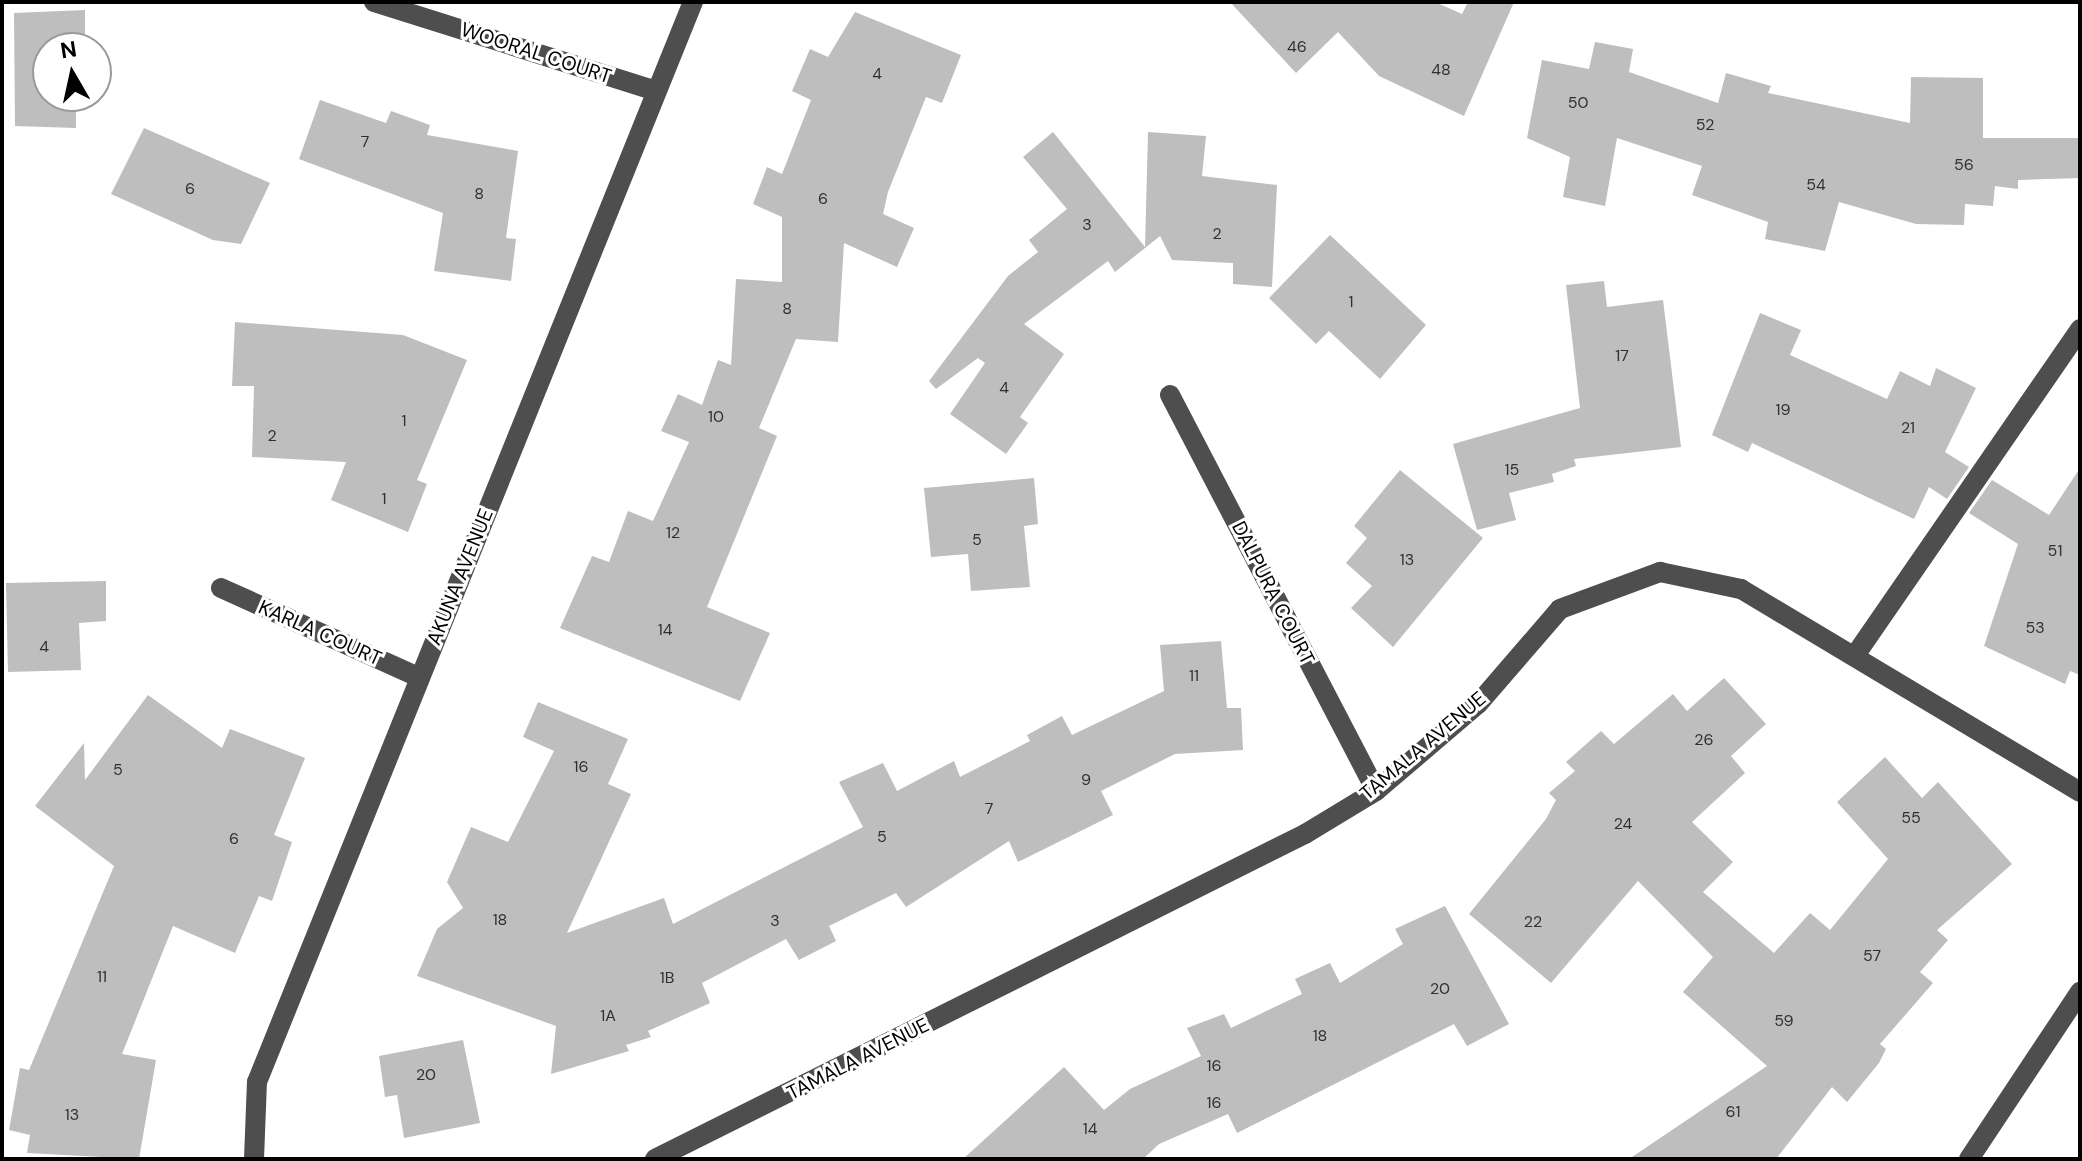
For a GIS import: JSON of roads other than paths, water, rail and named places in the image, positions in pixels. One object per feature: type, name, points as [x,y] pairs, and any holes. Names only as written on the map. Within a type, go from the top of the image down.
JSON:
[{"type":"street","name":"WOORAL COURT","points":[[374,2],[653,90]]},
{"type":"street","name":"AKUNA AVENUE","points":[[254,1159],[257,1082],[653,90],[693,2]]},
{"type":"street","points":[[1856,654],[2080,329]]},
{"type":"street","name":"DALPURA COURT","points":[[1170,395],[1376,791]]},
{"type":"street","name":"TAMALA AVENUE","points":[[655,1159],[1305,834],[1376,791],[1478,704],[1560,609],[1660,572],[1741,589],[1856,654],[2080,792]]},
{"type":"street","name":"KARLA COURT","points":[[221,588],[420,678]]},
{"type":"street","points":[[1969,1159],[2080,992]]}]
